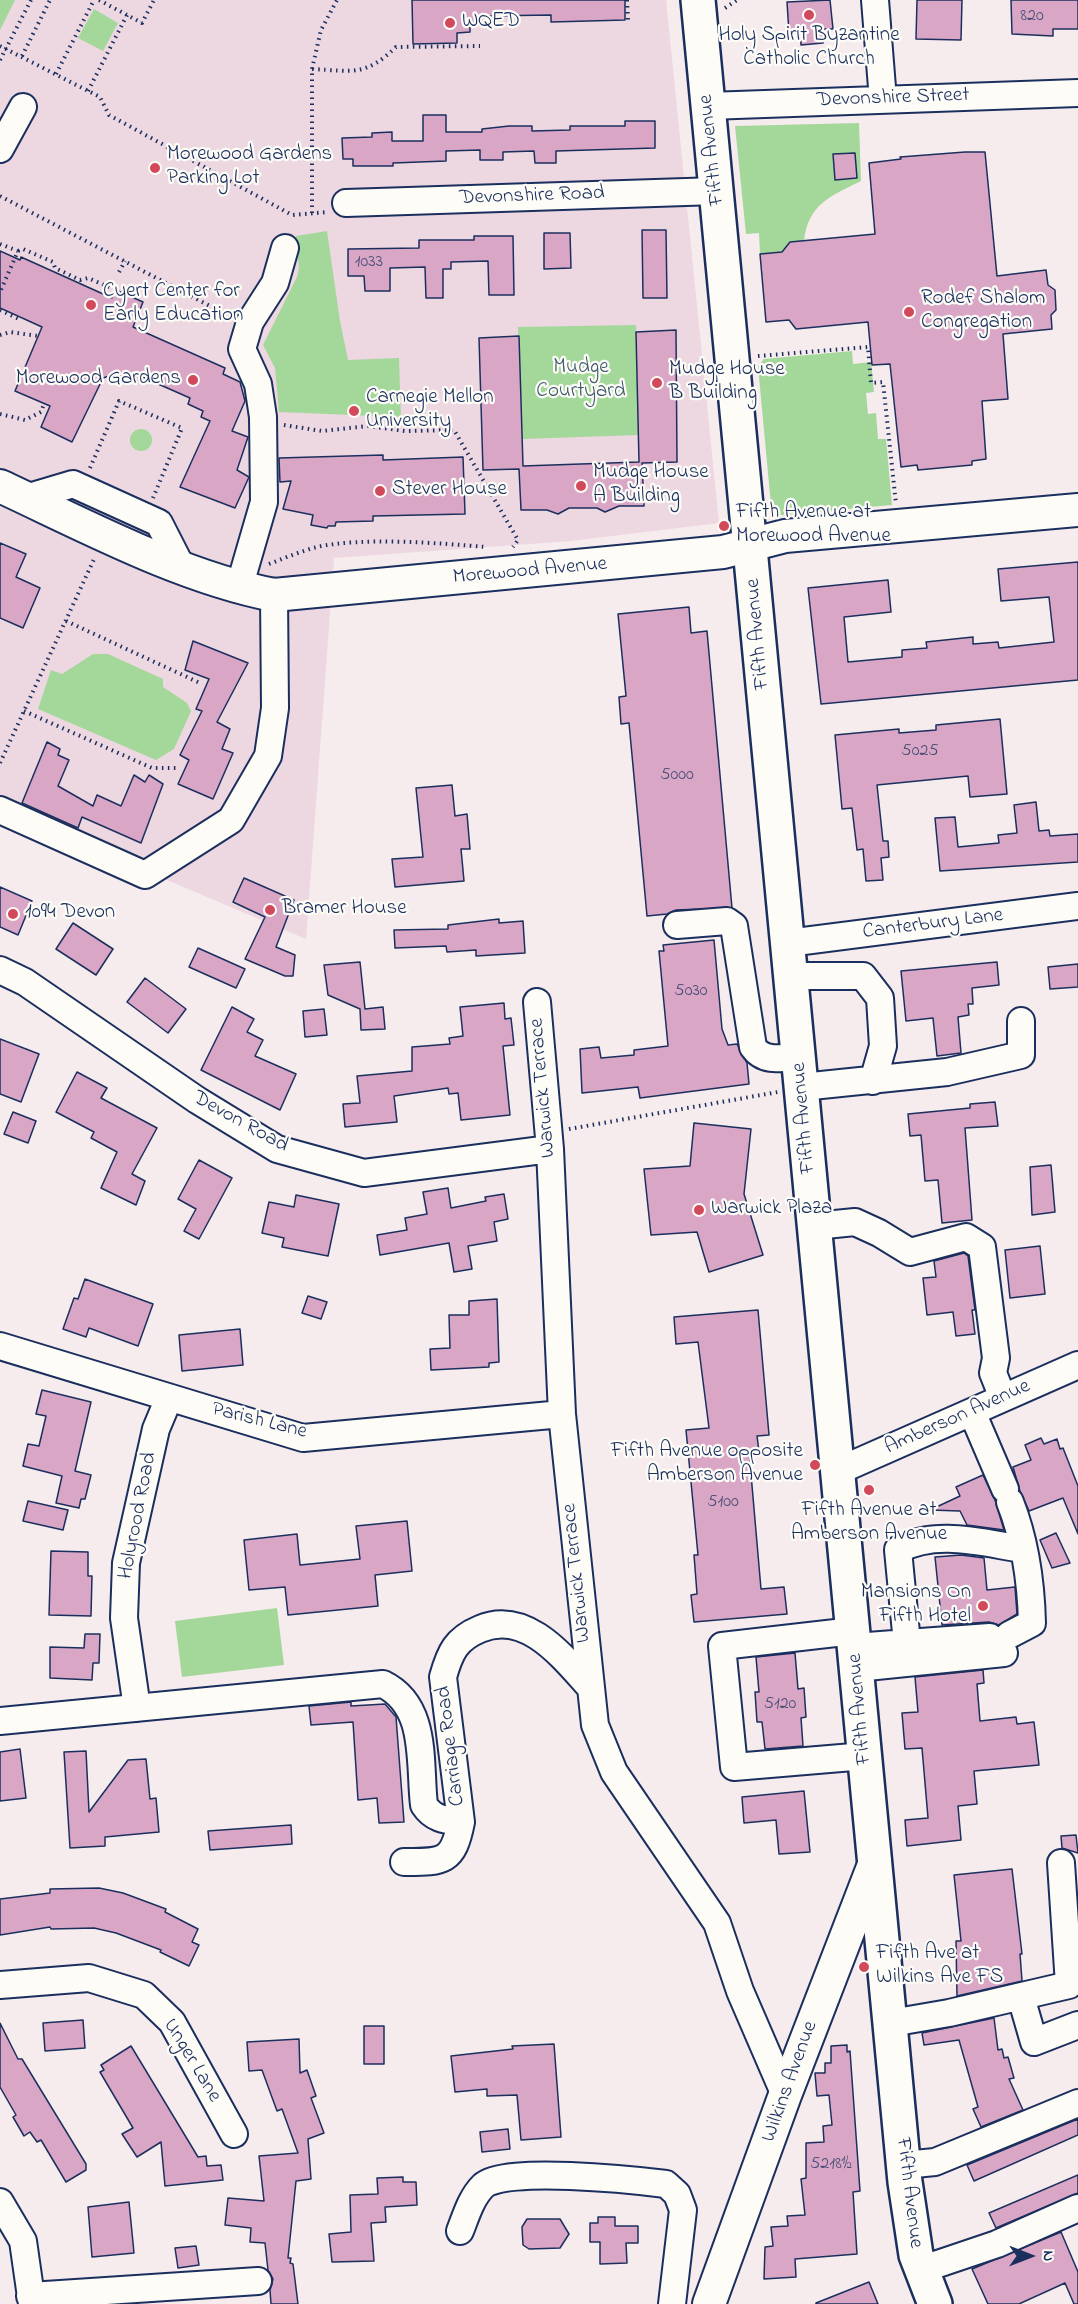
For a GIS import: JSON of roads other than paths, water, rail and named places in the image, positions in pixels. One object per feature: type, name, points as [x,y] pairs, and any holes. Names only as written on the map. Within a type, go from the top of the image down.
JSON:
[{"type":"highway","name":"Fifth Avenue","points":[[711,4],[708,106],[904,2165],[916,2255],[935,2304]]},
{"type":"main road","name":"Morewood Avenue","points":[[13,492],[182,568],[239,588],[274,595],[723,552],[785,536],[1078,510]]},
{"type":"main road","name":"Wilkins Avenue","points":[[709,2304],[785,2095],[875,1862]]},
{"type":"street","points":[[875,0],[883,100]]},
{"type":"street","name":"Devonshire Street","points":[[708,106],[1078,93]]},
{"type":"street","points":[[0,149],[23,107]]},
{"type":"street","name":"Devonshire Road","points":[[346,203],[717,191]]},
{"type":"street","points":[[239,588],[264,502],[263,417],[258,384],[242,349],[250,322],[274,283],[285,248]]},
{"type":"street","points":[[0,810],[146,875],[231,820],[268,756],[274,708],[274,595]]},
{"type":"street","name":"Canterbury Lane","points":[[788,944],[1078,906]]},
{"type":"street","points":[[677,925],[727,921],[734,926],[753,1047],[758,1055],[800,1072],[873,1081],[947,1072],[1021,1055],[1021,1021]]},
{"type":"street","name":"Devon Road","points":[[0,970],[26,982],[197,1100],[277,1149],[364,1173],[549,1141]]},
{"type":"street","points":[[792,976],[863,976],[875,991],[880,998],[884,1046],[873,1081]]},
{"type":"street","name":"Warwick Terrace","points":[[537,1002],[549,1141],[562,1414],[595,1725],[614,1772],[717,1923],[740,1991],[785,2095]]},
{"type":"street","points":[[815,1226],[855,1222],[910,1252],[966,1236],[982,1247],[996,1358],[993,1373],[1003,1398]]},
{"type":"street","name":"Parish Lane","points":[[0,1346],[303,1438],[562,1414]]},
{"type":"street","name":"Amberson Avenue","points":[[838,1471],[1078,1365]]},
{"type":"street","name":"Holyrood Road","points":[[137,1708],[124,1618],[126,1563],[156,1429],[169,1398]]},
{"type":"street","points":[[865,1756],[734,1767],[722,1646],[855,1649],[1001,1642],[1032,1623],[1031,1582],[1019,1524],[972,1412]]},
{"type":"street","points":[[907,1643],[898,1550],[911,1542],[945,1538],[1023,1549]]},
{"type":"street","name":"Carriage Road","points":[[404,1862],[434,1862],[447,1858],[456,1845],[461,1822],[443,1677],[447,1662],[462,1637],[491,1624],[515,1626],[554,1647],[590,1687]]},
{"type":"street","points":[[855,1649],[907,1643],[1001,1642]]},
{"type":"street","points":[[0,1721],[383,1684],[397,1690],[408,1707],[417,1728],[424,1805],[430,1814],[442,1820],[461,1822]]},
{"type":"street","points":[[891,2023],[1069,1985],[1061,1863]]},
{"type":"street","name":"Unger Lane","points":[[0,1985],[89,1978],[144,1995],[172,2022],[234,2134]]},
{"type":"street","points":[[1021,1996],[1034,2042],[1078,2025]]},
{"type":"street","points":[[904,2165],[935,2162],[1078,2103]]},
{"type":"street","points":[[460,2231],[475,2197],[484,2184],[500,2177],[574,2176],[666,2184],[677,2194],[682,2210],[672,2304]]},
{"type":"street","points":[[0,2202],[23,2241],[31,2300],[258,2281]]},
{"type":"street","points":[[920,2270],[997,2244],[1078,2208]]},
{"type":"place","name":"Holy Spirit Byzantine Catholic Church","points":[[809,15]]},
{"type":"place","name":"WQED","points":[[450,23]]},
{"type":"place","name":"Morewood Gardens Parking Lot","points":[[155,168]]},
{"type":"place","name":"Cyert Center for Early Education","points":[[91,305]]},
{"type":"place","name":"Rodef Shalom Congregation","points":[[909,312]]},
{"type":"place","name":"Morewood Gardens","points":[[193,380]]},
{"type":"place","name":"Mudge House B Building","points":[[657,383]]},
{"type":"place","name":"Carnegie Mellon University","points":[[354,411]]},
{"type":"place","name":"Mudge House A Building","points":[[581,486]]},
{"type":"place","name":"Stever House","points":[[380,491]]},
{"type":"place","name":"Fifth Avenue at Morewood Avenue","points":[[724,526]]},
{"type":"place","name":"Bramer House","points":[[270,910]]},
{"type":"place","name":"1094 Devon","points":[[13,914]]},
{"type":"place","name":"Warwick Plaza","points":[[699,1210]]},
{"type":"place","name":"Fifth Avenue opposite Amberson Avenue","points":[[815,1465]]},
{"type":"place","name":"Fifth Avenue at Amberson Avenue","points":[[869,1490]]},
{"type":"place","name":"Mansions On Fifth Hotel","points":[[983,1606]]},
{"type":"place","name":"Fifth Ave at Wilkins Ave FS","points":[[864,1967]]},
{"type":"park label","name":"Mudge Courtyard","points":[[581,381]]}]
